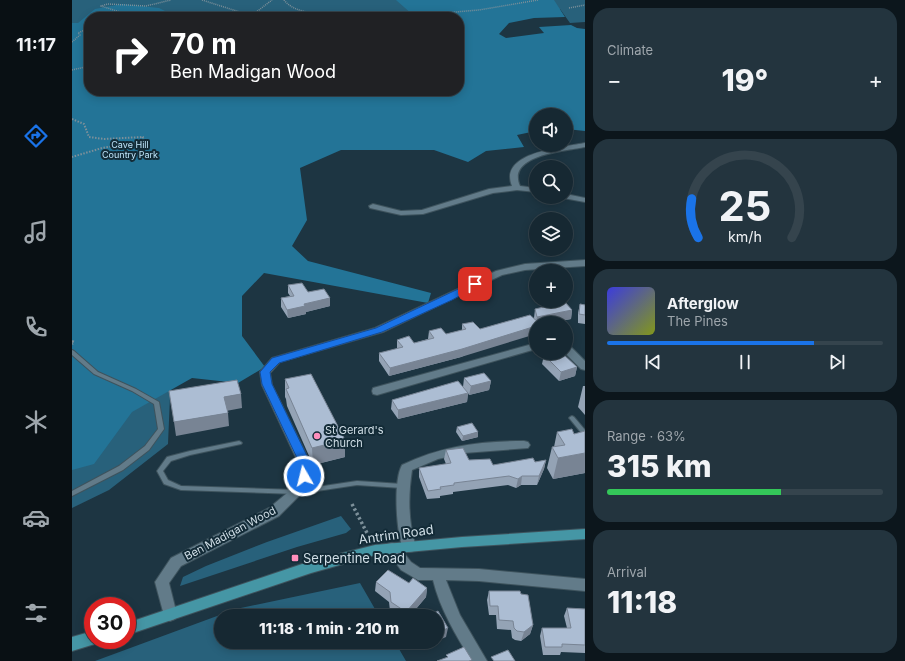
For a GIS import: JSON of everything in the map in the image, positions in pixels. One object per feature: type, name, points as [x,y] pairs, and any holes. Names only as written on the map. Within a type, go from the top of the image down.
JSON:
[{"type":"main road","name":"Antrim Road","points":[[136,626],[311,567],[375,550],[585,534]]},
{"type":"main road","points":[[72,644],[84,641]]},
{"type":"street","points":[[517,188],[513,180],[518,165],[540,155],[585,145]]},
{"type":"street","points":[[373,206],[401,213],[423,212],[492,191],[517,188],[529,189]]},
{"type":"street","points":[[573,197],[585,200]]},
{"type":"street","name":"Ben Madigan Wood","points":[[170,615],[162,582],[176,562],[274,512],[297,492],[304,476],[303,460],[267,384],[265,372],[276,360],[379,330],[499,274],[525,267],[585,263]]},
{"type":"street","points":[[377,391],[529,348]]},
{"type":"street","points":[[573,355],[585,366]]},
{"type":"street","points":[[409,547],[405,535],[403,486],[406,468],[423,459],[446,452],[484,445],[524,445]]},
{"type":"street","points":[[392,548],[406,566],[418,574],[507,577],[585,585]]},
{"type":"street","points":[[438,574],[442,593],[454,621],[480,661]]},
{"type":"lane","points":[[72,352],[96,373],[134,390],[158,404],[161,429],[146,448],[121,468],[72,494]]},
{"type":"lane","points":[[572,418],[585,434]]},
{"type":"lane","points":[[239,443],[190,453],[170,460],[160,471],[166,482],[181,488],[297,492],[357,483],[403,486]]},
{"type":"path","points":[[120,12],[101,6],[108,4],[152,5],[171,0]]},
{"type":"path","points":[[202,0],[240,12]]},
{"type":"path","points":[[256,12],[272,0]]},
{"type":"path","points":[[284,0],[286,4],[308,12]]},
{"type":"path","points":[[455,12],[479,10],[538,0]]},
{"type":"path","points":[[569,8],[585,5]]},
{"type":"path","points":[[72,42],[80,35],[78,33],[84,30]]},
{"type":"path","points":[[72,70],[84,67]]},
{"type":"path","points":[[72,119],[84,124],[89,137],[104,139],[143,137],[141,142],[102,148],[72,157]]},
{"type":"path","points":[[352,504],[367,534]]},
{"type":"green space","name":"Cave Hill Country Park","points":[[72,0],[585,0],[585,22],[570,23],[560,9],[464,15],[464,12],[84,12],[84,96],[94,96],[179,187],[168,444],[109,490],[72,508]]},
{"type":"green space","points":[[396,0],[554,0],[565,17],[534,18],[509,23],[499,34],[506,38],[544,33],[539,27],[571,25],[577,28],[585,29],[585,131],[573,130],[573,108],[529,108],[529,132],[517,135],[524,147],[486,151],[468,162],[434,150],[341,150],[300,168],[307,220],[292,246],[308,261],[431,293],[428,303],[264,273],[242,296],[242,336],[265,367],[238,383],[192,378],[132,412],[94,464],[72,470],[72,23],[78,23],[84,18],[84,96],[464,96],[464,12],[410,12]]},
{"type":"green space","points":[[122,4],[159,8],[167,12],[91,12],[95,9]]},
{"type":"green space","points":[[341,516],[351,529],[346,533],[297,547],[180,586],[183,577],[206,566],[267,542]]},
{"type":"green space","points":[[360,583],[375,609],[236,609]]},
{"type":"green space","points":[[214,617],[214,649],[399,649],[406,661],[95,661],[128,649],[136,649],[136,646]]},
{"type":"building","points":[[302,283],[308,292],[324,289],[330,298],[304,304],[305,306],[287,310],[281,298],[294,296],[288,285]]},
{"type":"building","points":[[580,304],[585,305],[585,315],[579,314]]},
{"type":"building","points":[[570,308],[572,310],[537,316],[535,309]]},
{"type":"building","points":[[530,315],[531,316],[529,316],[529,328],[462,349],[390,368],[379,353],[403,347],[397,340],[409,336],[414,343],[434,338],[429,331],[441,328],[446,334],[466,329],[462,324],[473,322],[480,329]]},
{"type":"building","points":[[549,360],[570,360],[577,367],[561,372]]},
{"type":"building","points":[[484,373],[491,381],[471,386],[464,378]]},
{"type":"building","name":"St Gerard's Church","points":[[311,374],[345,440],[312,448],[286,389],[289,388],[285,379]]},
{"type":"building","points":[[237,380],[241,394],[224,397],[228,413],[174,422],[169,391]]},
{"type":"building","points":[[458,381],[468,393],[398,410],[392,400]]},
{"type":"building","points":[[472,423],[478,432],[463,436],[457,427]]},
{"type":"building","points":[[572,429],[574,434],[585,431],[585,453],[558,458],[552,447],[565,445],[557,432]]},
{"type":"building","points":[[463,448],[469,460],[490,459],[493,465],[533,458],[535,462],[546,460],[539,476],[522,476],[518,479],[509,476],[454,483],[454,485],[440,487],[441,489],[428,491],[419,468],[451,463],[446,450]]},
{"type":"building","points":[[388,570],[409,583],[413,578],[427,588],[409,609],[402,609],[391,602],[390,592],[376,582]]},
{"type":"building","points":[[489,591],[520,591],[521,594],[528,595],[533,625],[524,632],[517,631],[514,628],[513,621],[499,620],[498,606],[490,606]]},
{"type":"building","points":[[567,608],[585,609],[585,645],[562,644],[562,647],[545,647],[542,628],[571,628]]},
{"type":"building","points":[[444,621],[448,628],[444,630]]},
{"type":"building","points":[[464,647],[472,660],[437,661],[448,657],[446,655]]},
{"type":"building","points":[[508,650],[515,661],[494,661],[491,657]]},
{"type":"place","name":"St Gerard's Church","points":[[317,436]]},
{"type":"place","name":"Serpentine Road","points":[[295,558]]},
{"type":"route","points":[[304,476],[303,460],[267,384],[265,372],[276,360],[379,330],[449,298],[475,284]]}]
